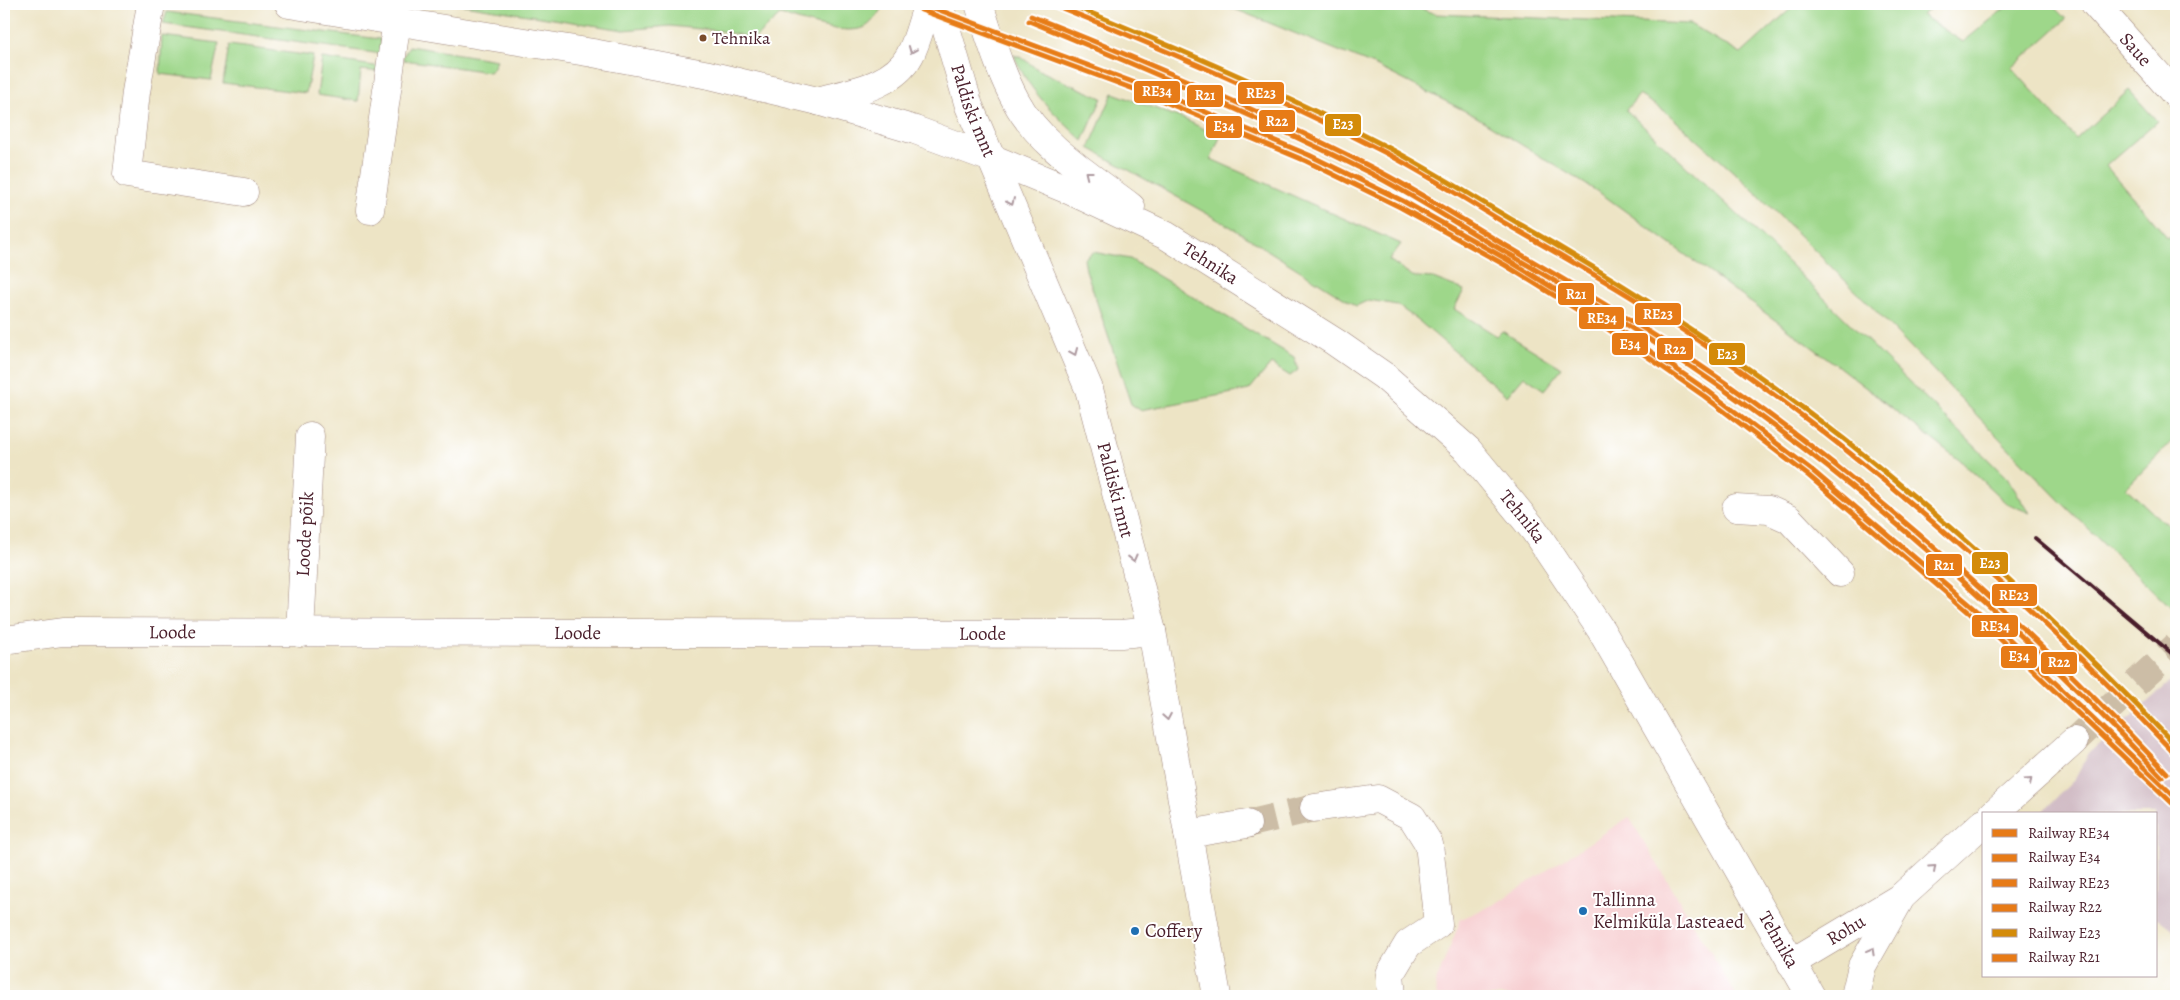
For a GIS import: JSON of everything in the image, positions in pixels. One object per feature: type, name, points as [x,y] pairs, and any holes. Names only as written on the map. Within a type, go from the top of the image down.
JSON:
[{"type":"street","points":[[151,4],[136,92],[126,174],[244,192]]},
{"type":"street","name":"Tehnika","points":[[289,4],[397,20],[709,75],[818,101],[915,130],[991,158],[1071,191],[1167,236],[1334,342],[1377,372],[1468,450],[1534,530],[1601,630],[1811,996]]},
{"type":"street","points":[[818,101],[871,87],[897,72],[910,56],[928,4]]},
{"type":"street","name":"Paldiski mnt","points":[[939,4],[967,98],[1089,389],[1152,631],[1217,996]]},
{"type":"street","name":"Paldiski mnt","points":[[979,4],[1000,66],[1016,102],[1031,123],[1046,140],[1167,236]]},
{"type":"street","name":"Saue","points":[[2095,4],[2176,95]]},
{"type":"street","points":[[370,210],[397,20]]},
{"type":"street","name":"Loode põik","points":[[300,633],[310,436]]},
{"type":"street","points":[[1736,508],[1769,510],[1788,519],[1840,573]]},
{"type":"street","name":"Loode","points":[[4,640],[63,632],[1121,634],[1152,631]]},
{"type":"street","points":[[1995,812],[2074,741]]},
{"type":"street","points":[[1314,808],[1378,799],[1412,817],[1429,844],[1438,924],[1408,944],[1390,974],[1392,996]]},
{"type":"street","points":[[1188,834],[1247,824]]},
{"type":"street","name":"Rohu","points":[[1791,963],[1901,898],[1982,824]]},
{"type":"street","name":"Rohu","points":[[1855,996],[1862,966],[1901,898]]},
{"type":"shaded area","points":[[2176,677],[2176,932],[2158,918],[2158,812],[2042,812],[2075,779],[2089,753]]},
{"type":"shaded area","name":"Tallinna Kelmiküla Lasteaed","points":[[1629,817],[1737,996],[1437,996],[1435,984],[1461,919],[1495,904]]},
{"type":"green space","points":[[457,4],[870,4],[882,8],[869,25],[854,30],[833,29],[780,15],[755,38],[720,31],[670,26],[624,30]]},
{"type":"green space","points":[[1222,4],[1409,4],[1435,14],[1690,24],[1741,54],[1796,4],[1936,4],[1922,15],[1963,42],[2010,4],[2051,4],[2066,19],[2012,68],[2076,139],[2129,90],[2157,121],[2106,166],[2168,238],[2176,231],[2176,437],[2126,488],[2162,521],[2176,528],[2176,604],[2172,609],[2061,502],[1867,302],[1747,184],[1666,112],[1639,95],[1626,110],[1768,243],[2007,478],[2030,513],[2006,503],[1963,463],[1834,363],[1603,195],[1475,116],[1376,66]]},
{"type":"green space","points":[[167,12],[380,39],[382,54],[163,24]]},
{"type":"green space","points":[[162,36],[219,43],[211,80],[160,74]]},
{"type":"green space","points":[[229,45],[313,56],[306,93],[223,83]]},
{"type":"green space","points":[[409,46],[497,60],[493,69],[489,72],[404,60],[403,57]]},
{"type":"green space","points":[[1014,55],[1041,71],[1102,98],[1083,141],[1053,112],[1035,91]]},
{"type":"green space","points":[[322,58],[381,67],[380,72],[361,70],[358,101],[317,95]]},
{"type":"green space","points":[[1113,93],[1184,119],[1220,137],[1211,159],[1401,244],[1389,260],[1414,277],[1433,278],[1464,290],[1454,309],[1497,336],[1502,331],[1562,368],[1544,390],[1524,376],[1507,396],[1420,322],[1397,305],[1369,300],[1356,306],[1231,227],[1089,148]]},
{"type":"green space","points":[[1093,252],[1130,259],[1294,357],[1298,370],[1290,376],[1271,364],[1249,390],[1140,410],[1131,404],[1086,270],[1084,259]]},
{"type":"tunnel","points":[[2074,741],[2176,646]]},
{"type":"tunnel","points":[[1247,824],[1314,808]]},
{"type":"railway","points":[[2035,538],[2176,657]]},
{"type":"rail line","name":"RE34","points":[[923,4],[1141,85],[1309,155],[1403,201],[1508,260],[1605,320],[1708,391],[1813,471],[2002,632],[2176,798]]},
{"type":"rail line","name":"RE23","points":[[1052,4],[1220,74],[1384,152],[1600,278],[1690,335],[1756,381],[1820,430],[1944,532],[2063,641],[2176,755]]},
{"type":"rail line","name":"E23","points":[[1069,4],[1230,72],[1389,148],[1565,250],[1687,327],[1806,410],[1931,511],[2057,625],[2176,746]]},
{"type":"rail line","name":"E34","points":[[921,10],[1139,91],[1306,161],[1400,207],[1505,265],[1602,325],[1704,396],[1809,476],[1998,637],[2172,803]]},
{"type":"rail line","name":"R22","points":[[1031,16],[1204,88],[1373,168],[1596,299],[1693,360],[1811,446],[1918,533],[1970,579],[2070,674],[2167,773]]},
{"type":"rail line","name":"R21","points":[[1029,21],[1286,132],[1386,181],[1561,285],[1689,365],[1807,451],[1913,538],[2016,630],[2162,777]]},
{"type":"place","name":"Tehnika","points":[[703,38]]},
{"type":"place","name":"Tallinna Kelmiküla Lasteaed","points":[[1583,911]]},
{"type":"place","name":"Coffery","points":[[1135,931]]}]
